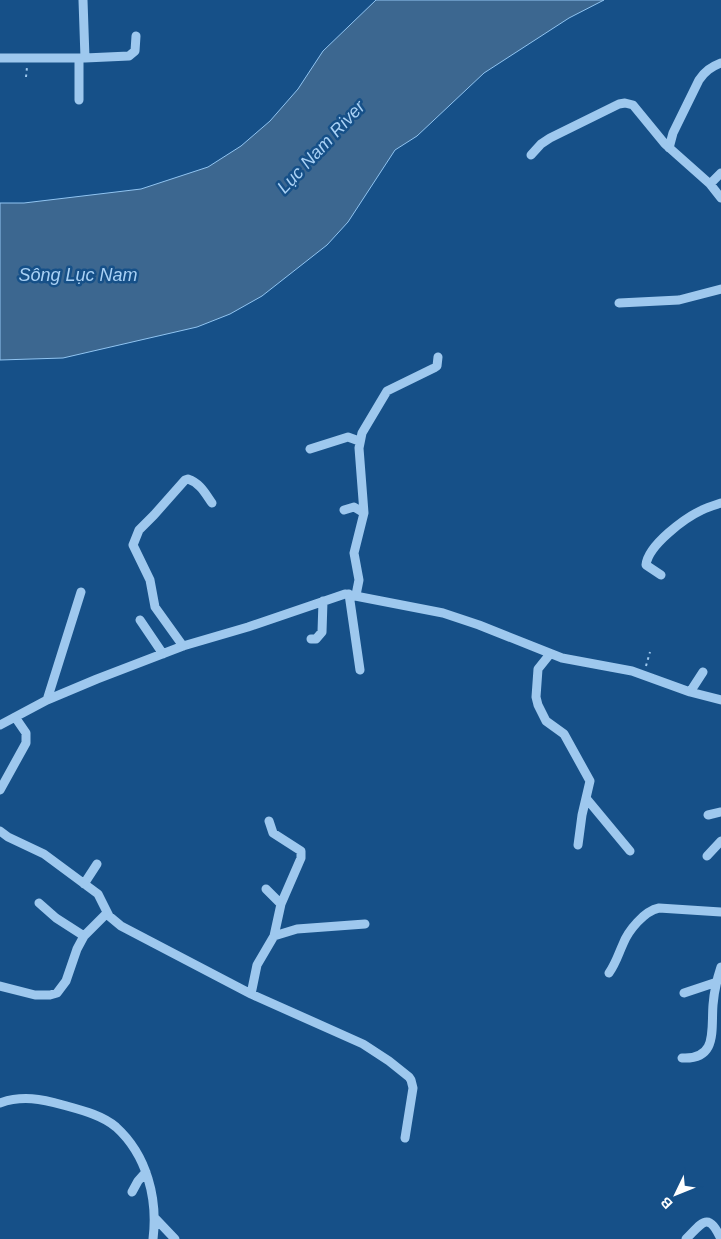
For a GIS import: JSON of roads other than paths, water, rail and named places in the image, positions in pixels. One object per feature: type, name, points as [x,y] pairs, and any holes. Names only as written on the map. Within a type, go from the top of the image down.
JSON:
[{"type":"street","points":[[79,100],[83,0]]},
{"type":"street","points":[[0,58],[82,58],[132,55],[135,51],[136,36]]},
{"type":"street","points":[[669,148],[673,133],[699,80],[704,72],[721,63]]},
{"type":"street","points":[[531,155],[541,144],[550,138],[619,104],[625,103],[633,106],[669,148],[710,184],[721,198]]},
{"type":"street","points":[[710,184],[721,173]]},
{"type":"street","points":[[619,303],[679,300],[721,289]]},
{"type":"street","points":[[360,670],[353,594],[359,580],[354,553],[364,513],[359,441],[367,423],[387,391],[437,366],[438,357]]},
{"type":"street","points":[[310,449],[348,437],[359,441]]},
{"type":"street","points":[[183,646],[155,608],[150,580],[133,544],[139,530],[185,480],[193,480],[212,502]]},
{"type":"street","points":[[661,576],[646,565],[652,550],[671,531],[700,510],[721,503]]},
{"type":"street","points":[[344,510],[354,506],[364,513]]},
{"type":"street","points":[[47,700],[82,592]]},
{"type":"street","points":[[0,725],[47,700],[183,646],[248,627],[337,596],[353,594],[459,618],[550,654],[578,662],[632,671],[690,692],[721,700]]},
{"type":"street","points":[[311,639],[316,639],[322,632],[323,601]]},
{"type":"street","points":[[140,620],[163,654]]},
{"type":"street","points":[[550,654],[538,670],[536,697],[546,721],[564,734],[590,781],[582,815],[578,845]]},
{"type":"street","points":[[690,692],[703,672]]},
{"type":"street","points":[[0,790],[26,742],[26,733],[15,717]]},
{"type":"street","points":[[586,798],[630,851]]},
{"type":"street","points":[[708,815],[721,812]]},
{"type":"street","points":[[250,994],[257,965],[274,936],[281,904],[301,854],[297,848],[273,834],[269,821]]},
{"type":"street","points":[[0,831],[8,837],[44,854],[100,896],[107,913],[121,926],[250,994],[363,1044],[389,1061],[409,1077],[413,1088],[405,1138]]},
{"type":"street","points":[[707,856],[721,840]]},
{"type":"street","points":[[84,884],[96,864]]},
{"type":"street","points":[[266,889],[281,904]]},
{"type":"street","points":[[39,903],[49,913],[84,936]]},
{"type":"street","points":[[609,973],[616,963],[629,932],[647,913],[655,908],[721,912]]},
{"type":"street","points":[[0,986],[35,995],[58,993],[66,981],[77,948],[84,936],[107,913]]},
{"type":"street","points":[[274,936],[297,929],[365,924]]},
{"type":"street","points":[[682,1058],[691,1059],[698,1056],[705,1052],[709,1046],[712,1033],[713,1003],[721,967]]},
{"type":"street","points":[[684,993],[718,982]]},
{"type":"street","points":[[0,1103],[12,1098],[31,1098],[74,1108],[104,1119],[116,1127],[129,1141],[146,1172],[155,1218],[153,1239]]},
{"type":"street","points":[[132,1192],[146,1172]]},
{"type":"street","points":[[155,1218],[175,1239]]},
{"type":"street","points":[[686,1239],[701,1224],[710,1222],[715,1226],[721,1239]]},
{"type":"water","name":"Sông Lục Nam","points":[[376,0],[604,0],[569,18],[484,73],[417,136],[395,150],[348,222],[327,245],[262,296],[230,314],[197,327],[63,358],[0,360],[0,203],[24,203],[141,189],[208,167],[241,146],[270,121],[298,89],[323,51]]},
{"type":"water label","name":"Lục Nam River","points":[[321,147]]}]
